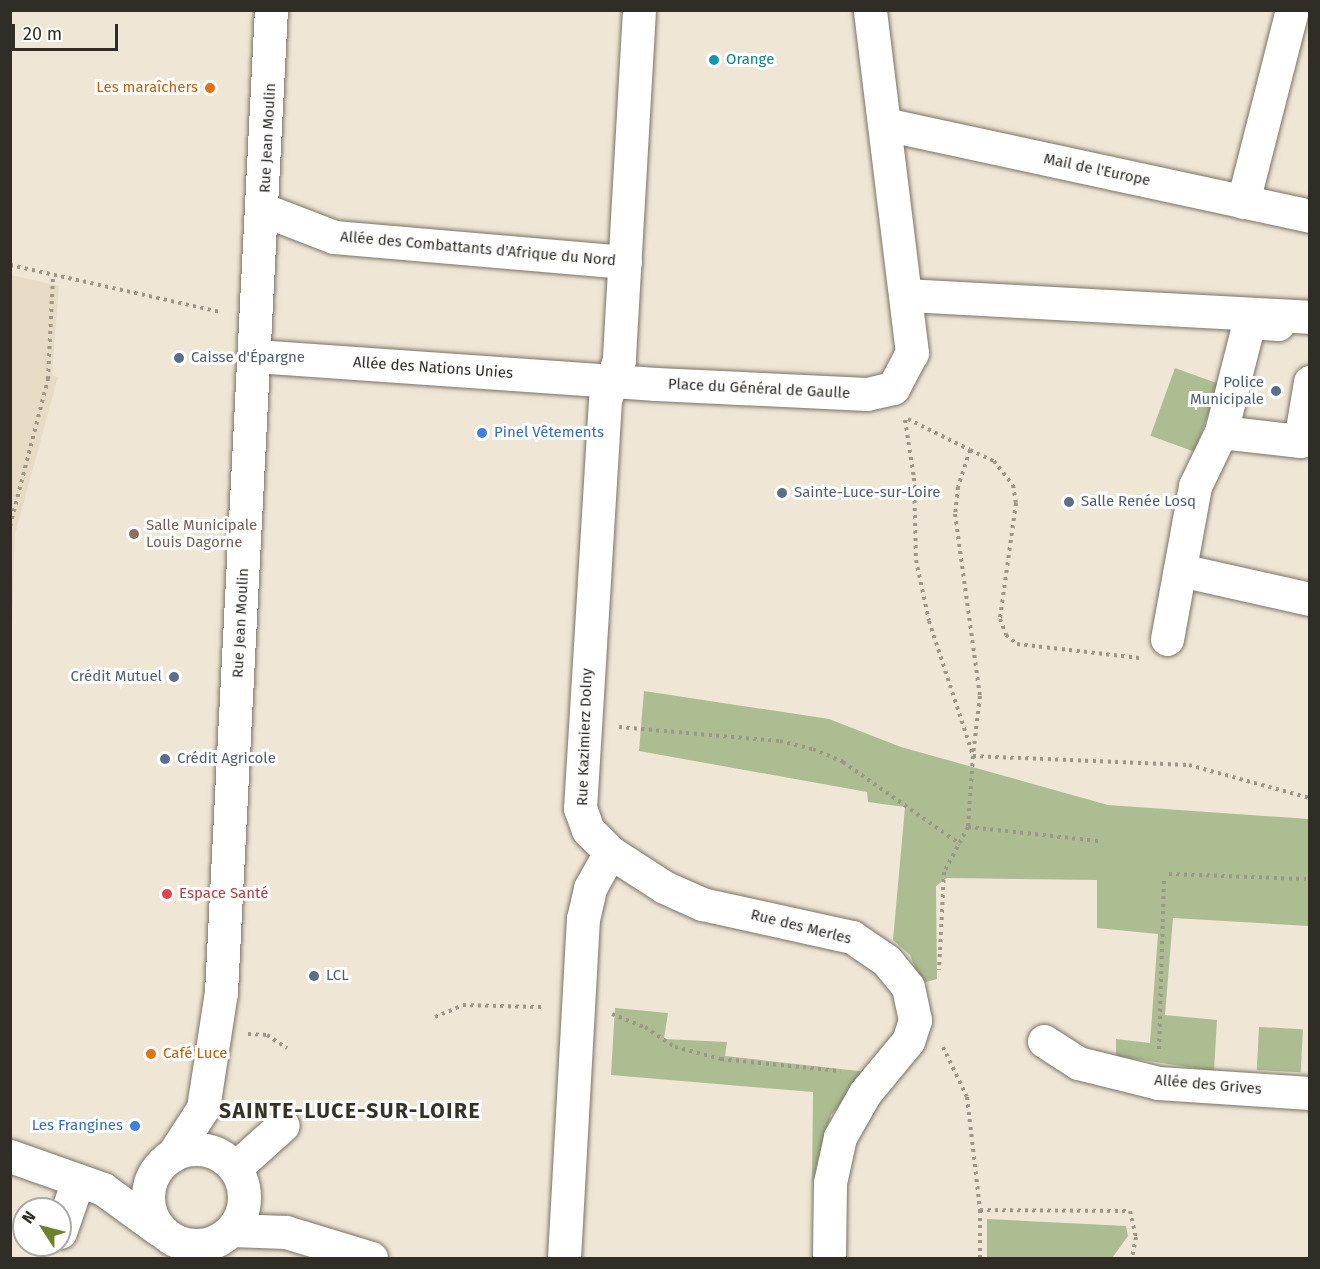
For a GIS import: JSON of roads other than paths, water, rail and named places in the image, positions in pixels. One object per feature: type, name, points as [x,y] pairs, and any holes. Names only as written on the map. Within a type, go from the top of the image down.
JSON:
[{"type":"street","points":[[611,381],[619,360],[639,10]]},
{"type":"street","name":"Place du Général de Gaulle","points":[[611,381],[883,393],[893,388],[912,353],[907,295],[870,10]]},
{"type":"street","points":[[1243,202],[1292,10]]},
{"type":"street","name":"Rue Jean Moulin","points":[[163,1165],[203,1108],[221,992],[275,17]]},
{"type":"street","name":"Mail de l'Europe","points":[[885,124],[1310,216]]},
{"type":"street","name":"Allée des Combattants d'Afrique du Nord","points":[[264,210],[334,237],[625,262]]},
{"type":"street","points":[[907,295],[1310,317]]},
{"type":"street","points":[[1167,639],[1195,486],[1221,432],[1249,322],[1310,327]]},
{"type":"street","name":"Allée des Nations Unies","points":[[256,340],[611,381]]},
{"type":"street","name":"Rue Kazimierz Dolny","points":[[610,852],[588,830],[580,808],[605,400],[611,381]]},
{"type":"street","points":[[1221,432],[1300,441],[1310,382]]},
{"type":"street","points":[[1180,570],[1310,599]]},
{"type":"street","points":[[564,1258],[583,919],[590,888],[610,852]]},
{"type":"street","name":"Rue des Merles","points":[[610,852],[682,897],[830,931],[872,948],[899,974],[908,987],[915,1020],[908,1041],[865,1093],[840,1137],[830,1183],[829,1258]]},
{"type":"street","name":"Allée des Grives","points":[[1044,1041],[1078,1063],[1158,1083],[1310,1093]]},
{"type":"street","points":[[190,1243],[241,1215],[234,1174],[203,1108]]},
{"type":"street","points":[[234,1174],[283,1125]]},
{"type":"street","points":[[72,1214],[91,1185],[163,1165],[197,1149],[234,1174],[286,1232]]},
{"type":"street","points":[[10,1156],[91,1185],[190,1243],[286,1232],[371,1258]]},
{"type":"street","points":[[163,1165],[147,1199],[190,1243]]},
{"type":"place","name":"Orange","points":[[714,60]]},
{"type":"place","name":"Les maraîchers","points":[[210,88]]},
{"type":"place","name":"Caisse d'Épargne","points":[[179,358]]},
{"type":"place","name":"Police Municipale","points":[[1276,391]]},
{"type":"place","name":"Pinel Vêtements","points":[[482,433]]},
{"type":"place","name":"Sainte-Luce-sur-Loire","points":[[782,493]]},
{"type":"place","name":"Salle Renée Losq","points":[[1069,502]]},
{"type":"place","name":"Salle Municipale Louis Dagorne","points":[[134,534]]},
{"type":"place","name":"Crédit Mutuel","points":[[174,677]]},
{"type":"place","name":"Crédit Agricole","points":[[165,759]]},
{"type":"place","name":"Espace Santé","points":[[167,894]]},
{"type":"place","name":"LCL","points":[[314,976]]},
{"type":"place","name":"Café Luce","points":[[151,1054]]},
{"type":"place","name":"Les Frangines","points":[[135,1126]]},
{"type":"district","name":"SAINTE-LUCE-SUR-LOIRE","points":[[350,1111]]}]
